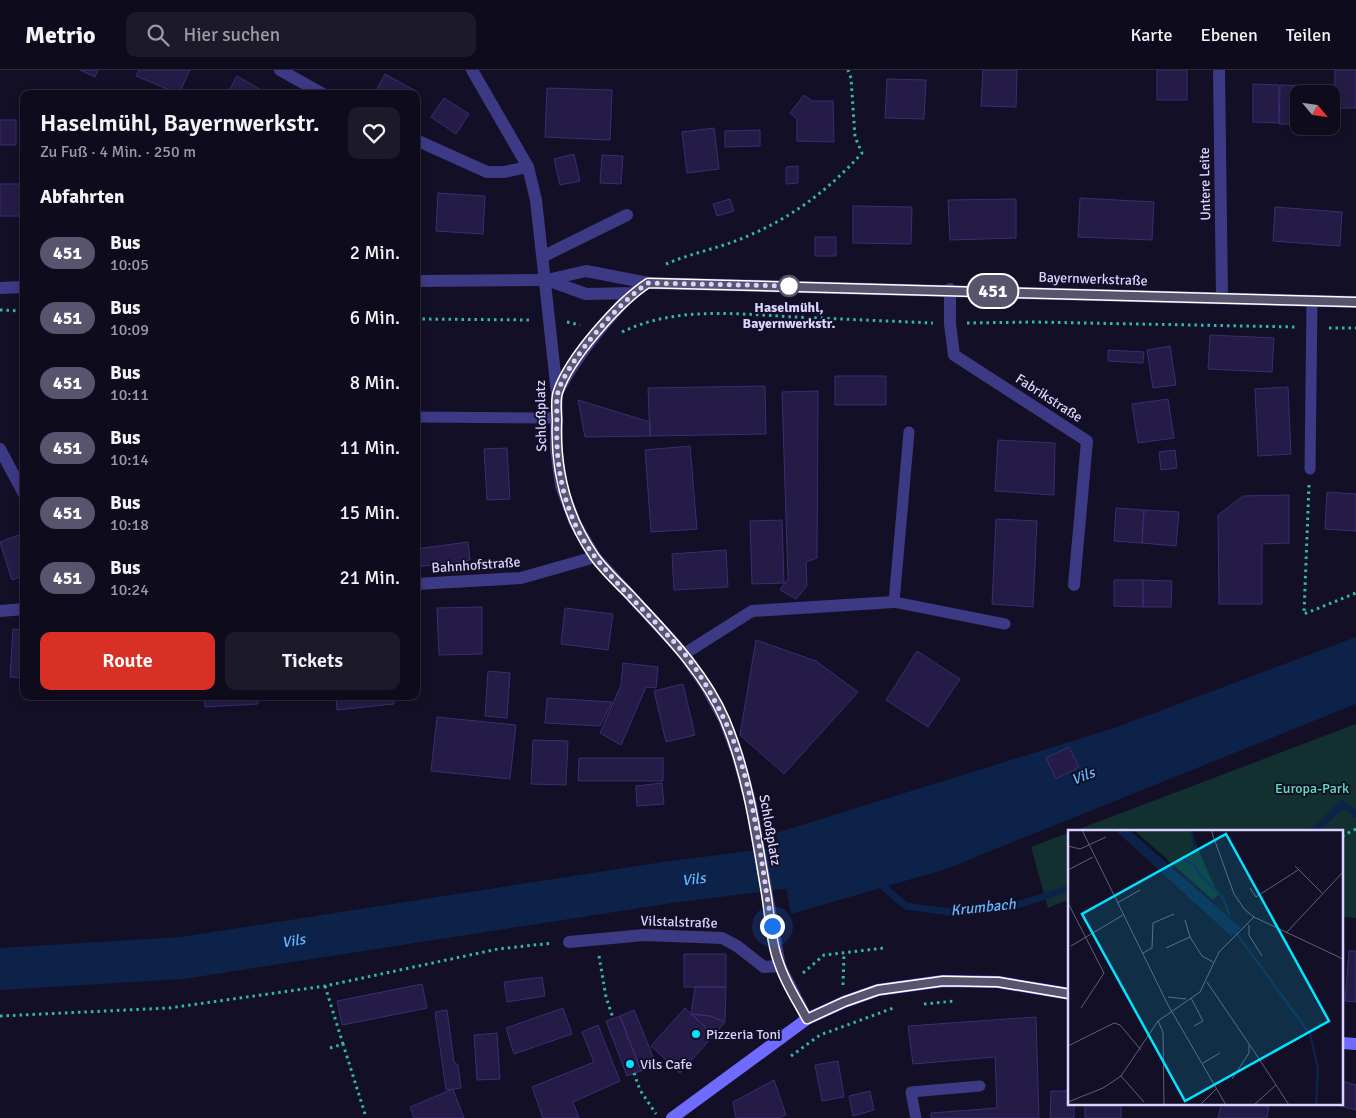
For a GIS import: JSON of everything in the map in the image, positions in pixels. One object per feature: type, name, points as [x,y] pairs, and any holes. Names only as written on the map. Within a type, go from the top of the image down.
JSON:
[{"type":"main road","points":[[672,1118],[807,1019],[844,1002],[878,990],[943,981],[998,982],[1068,994]]},
{"type":"street","points":[[280,70],[316,90]]},
{"type":"street","name":"Schloßplatz","points":[[472,70],[528,167],[536,200],[544,256],[558,393],[556,449],[561,486],[575,523],[595,557],[684,654],[706,686],[724,718],[738,756],[751,805],[780,966],[807,1019]]},
{"type":"street","name":"Untere Leite","points":[[1219,70],[1222,298]]},
{"type":"street","points":[[420,142],[487,172],[504,172],[528,167]]},
{"type":"street","points":[[544,256],[627,215]]},
{"type":"street","name":"Bayernwerkstraße","points":[[546,280],[586,271],[648,283],[1356,302]]},
{"type":"street","points":[[420,281],[546,280],[586,294],[632,293]]},
{"type":"street","points":[[558,393],[569,370],[599,329],[632,293],[648,283]]},
{"type":"street","points":[[0,288],[20,288]]},
{"type":"street","name":"Fabrikstraße","points":[[950,290],[950,324],[954,355],[1087,441],[1074,585]]},
{"type":"street","points":[[0,449],[20,486]]},
{"type":"street","name":"Bahnhofstraße","points":[[420,584],[521,578],[595,557]]},
{"type":"street","points":[[684,654],[752,611],[894,602]]},
{"type":"street","points":[[0,611],[20,609]]},
{"type":"street","name":"Vilstalstraße","points":[[569,942],[644,935],[722,938],[737,946],[764,967],[780,966]]},
{"type":"lane","points":[[1310,468],[1310,327],[1312,301]]},
{"type":"lane","points":[[420,417],[557,418]]},
{"type":"lane","points":[[909,432],[894,602],[1005,624]]},
{"type":"lane","points":[[916,1118],[911,1092],[980,1086]]},
{"type":"path","points":[[648,283],[666,264],[739,240],[780,221],[820,195],[844,173],[862,153],[855,137],[852,87],[848,70]]},
{"type":"path","points":[[0,310],[20,311]]},
{"type":"path","points":[[420,319],[550,319],[599,329],[609,339],[639,324],[677,315],[720,313],[950,324],[1034,322],[1356,328]]},
{"type":"path","points":[[1310,468],[1304,614],[1356,593]]},
{"type":"path","points":[[1344,835],[1356,829]]},
{"type":"path","points":[[596,939],[606,997],[613,1018]]},
{"type":"path","points":[[0,1016],[169,1008],[325,986],[498,948],[569,942]]},
{"type":"path","points":[[787,981],[808,970],[824,955],[884,948]]},
{"type":"path","points":[[844,953],[844,1002]]},
{"type":"path","points":[[325,986],[366,1117]]},
{"type":"path","points":[[918,1004],[957,1001]]},
{"type":"path","points":[[788,1058],[820,1036],[899,1006]]},
{"type":"path","points":[[330,1048],[343,1044]]},
{"type":"path","points":[[634,1073],[640,1090],[658,1118]]},
{"type":"green space","name":"Europa-Park","points":[[1356,724],[1356,918],[1344,917],[1344,830],[1076,830]]},
{"type":"green space","points":[[1068,833],[1068,900],[1048,908],[1031,847]]},
{"type":"water","points":[[1356,637],[1356,704],[946,869],[791,914],[776,833],[1117,727]]},
{"type":"building","points":[[80,70],[98,70],[95,77]]},
{"type":"building","points":[[139,70],[190,70],[181,90],[169,90],[136,76]]},
{"type":"building","points":[[983,70],[1017,70],[1016,107],[981,106]]},
{"type":"building","points":[[1157,70],[1187,70],[1187,100],[1157,100]]},
{"type":"building","points":[[1335,70],[1356,70],[1356,108],[1340,108],[1340,85],[1335,85]]},
{"type":"building","points":[[385,74],[414,90],[376,90]]},
{"type":"building","points":[[237,76],[261,90],[229,90]]},
{"type":"building","points":[[887,79],[926,80],[924,119],[885,118]]},
{"type":"building","points":[[1253,84],[1279,85],[1279,123],[1253,122]]},
{"type":"building","points":[[1280,85],[1290,85],[1290,124],[1279,124]]},
{"type":"building","points":[[547,88],[612,90],[610,140],[545,137]]},
{"type":"building","points":[[804,95],[812,101],[833,101],[834,142],[797,141],[797,119],[790,113]]},
{"type":"building","points":[[444,98],[469,114],[456,134],[431,117]]},
{"type":"building","points":[[0,120],[16,120],[16,145],[0,145]]},
{"type":"building","points":[[714,128],[719,169],[687,173],[682,132]]},
{"type":"building","points":[[760,130],[760,146],[725,147],[725,131]]},
{"type":"building","points":[[574,154],[580,181],[560,185],[554,159]]},
{"type":"building","points":[[602,155],[623,156],[621,184],[600,183]]},
{"type":"building","points":[[798,166],[798,183],[786,184],[786,167]]},
{"type":"building","points":[[0,184],[20,184],[20,216],[0,216]]},
{"type":"building","points":[[438,193],[485,196],[483,234],[436,231]]},
{"type":"building","points":[[1080,198],[1154,202],[1152,240],[1078,237]]},
{"type":"building","points":[[730,199],[734,211],[717,216],[713,204]]},
{"type":"building","points":[[1016,199],[1016,238],[950,240],[948,200]]},
{"type":"building","points":[[853,206],[912,207],[911,244],[853,243]]},
{"type":"building","points":[[1275,207],[1342,212],[1340,246],[1273,241]]},
{"type":"building","points":[[815,237],[836,237],[836,256],[815,256]]},
{"type":"building","points":[[1210,335],[1274,338],[1272,372],[1208,369]]},
{"type":"building","points":[[1170,346],[1176,385],[1153,388],[1147,350]]},
{"type":"building","points":[[1108,350],[1144,352],[1143,363],[1108,361]]},
{"type":"building","points":[[835,376],[886,376],[886,405],[835,405]]},
{"type":"building","points":[[765,386],[766,434],[650,436],[648,388]]},
{"type":"building","points":[[1288,387],[1291,454],[1258,456],[1255,389]]},
{"type":"building","points":[[818,391],[817,558],[806,562],[807,586],[796,599],[780,590],[788,579],[782,392]]},
{"type":"building","points":[[1168,399],[1174,438],[1138,443],[1132,404]]},
{"type":"building","points":[[578,400],[650,422],[650,436],[585,437]]},
{"type":"building","points":[[998,440],[1055,443],[1054,495],[995,491]]},
{"type":"building","points":[[690,446],[697,529],[651,532],[645,450]]},
{"type":"building","points":[[507,448],[510,499],[487,500],[484,449]]},
{"type":"building","points":[[1175,450],[1177,468],[1161,470],[1159,452]]},
{"type":"building","points":[[1327,492],[1356,494],[1356,531],[1325,529]]},
{"type":"building","points":[[1289,495],[1289,543],[1262,544],[1262,604],[1219,604],[1218,515],[1243,496]]},
{"type":"building","points":[[1116,508],[1144,510],[1142,543],[1114,541]]},
{"type":"building","points":[[1144,510],[1179,512],[1176,546],[1142,543]]},
{"type":"building","points":[[996,519],[1037,521],[1033,607],[992,604]]},
{"type":"building","points":[[782,520],[784,583],[752,584],[750,521]]},
{"type":"building","points":[[20,534],[20,577],[12,580],[0,542]]},
{"type":"building","points":[[468,542],[470,560],[420,566],[420,548]]},
{"type":"building","points":[[726,550],[728,587],[674,590],[672,554]]},
{"type":"building","points":[[1114,580],[1143,580],[1143,607],[1114,606]]},
{"type":"building","points":[[1143,580],[1172,581],[1171,607],[1143,607]]},
{"type":"building","points":[[482,607],[482,654],[439,655],[437,608]]},
{"type":"building","points":[[565,608],[613,614],[608,650],[561,644]]},
{"type":"building","points":[[13,629],[20,630],[20,678],[10,677]]},
{"type":"building","points":[[756,640],[816,661],[858,692],[784,774],[740,735]]},
{"type":"building","points":[[917,651],[960,679],[928,727],[886,700]]},
{"type":"building","points":[[623,663],[658,667],[656,688],[646,687],[621,745],[600,733],[621,685]]},
{"type":"building","points":[[488,671],[510,673],[507,718],[485,716]]},
{"type":"building","points":[[683,684],[695,735],[666,742],[654,691]]},
{"type":"building","points":[[547,698],[612,702],[600,726],[545,723]]},
{"type":"building","points":[[204,700],[258,700],[258,704],[205,707]]},
{"type":"building","points":[[336,700],[394,700],[394,704],[337,710]]},
{"type":"building","points":[[437,717],[516,725],[510,779],[431,771]]},
{"type":"building","points":[[533,740],[568,741],[566,785],[531,784]]},
{"type":"building","points":[[1069,747],[1079,767],[1056,779],[1046,758]]},
{"type":"building","points":[[579,758],[663,758],[663,781],[578,781]]},
{"type":"building","points":[[662,783],[664,804],[637,806],[636,786]]},
{"type":"building","points":[[1349,951],[1356,951],[1356,1002],[1345,1001]]},
{"type":"building","points":[[684,954],[726,954],[726,987],[684,987]]},
{"type":"building","points":[[542,977],[545,996],[507,1002],[504,982]]},
{"type":"building","points":[[422,984],[427,1008],[342,1025],[337,1001]]},
{"type":"building","points":[[695,987],[726,987],[725,1022],[710,1016],[691,1014]]},
{"type":"building","points":[[563,1008],[572,1034],[514,1054],[506,1028]]},
{"type":"building","points":[[685,1008],[714,1035],[680,1073],[651,1046]]},
{"type":"building","points":[[447,1010],[454,1062],[458,1065],[461,1088],[446,1090],[435,1012]]},
{"type":"building","points":[[634,1010],[656,1064],[641,1071],[620,1016]]},
{"type":"building","points":[[691,1014],[710,1016],[725,1022],[714,1035]]},
{"type":"building","points":[[620,1016],[641,1071],[627,1076],[606,1021]]},
{"type":"building","points":[[1036,1017],[1039,1118],[931,1118],[931,1113],[997,1108],[995,1057],[913,1064],[908,1026]]},
{"type":"building","points":[[598,1025],[620,1081],[573,1102],[579,1118],[543,1118],[532,1087],[594,1062],[582,1032]]},
{"type":"building","points":[[497,1033],[500,1079],[477,1080],[474,1035]]},
{"type":"building","points":[[838,1061],[844,1097],[822,1101],[815,1065]]},
{"type":"building","points":[[774,1080],[786,1115],[778,1118],[736,1118],[733,1102]]},
{"type":"building","points":[[1344,1082],[1356,1085],[1356,1110],[1341,1106],[1344,1106]]},
{"type":"building","points":[[453,1089],[464,1118],[414,1118],[410,1107]]},
{"type":"building","points":[[870,1091],[874,1110],[853,1116],[849,1096]]},
{"type":"building","points":[[1051,1091],[1068,1091],[1068,1106],[1074,1106],[1074,1118],[1050,1118]]},
{"type":"building","points":[[1085,1106],[1121,1106],[1121,1118],[1085,1118]]},
{"type":"building","points":[[1221,1106],[1269,1107],[1267,1118],[1218,1118]]},
{"type":"waterway","name":"Krumbach","points":[[1314,830],[1342,804],[1356,814]]},
{"type":"waterway","name":"Vils","points":[[0,969],[182,958],[671,882],[839,861]]},
{"type":"waterway","name":"Krumbach","points":[[878,882],[906,906],[956,913],[1011,907],[1068,889]]},
{"type":"bus line","name":"451","points":[[1068,994],[998,982],[943,981],[878,990],[844,1002],[807,1019],[780,966],[751,805],[738,756],[724,718],[706,686],[684,654],[595,557],[575,523],[561,486],[558,467],[556,449],[558,393],[569,370],[599,329],[632,293],[648,283],[1356,302]]},
{"type":"place","name":"Haselmühl, Bayernwerkstr.","points":[[789,286]]},
{"type":"place","name":"Pizzeria Toni","points":[[696,1034]]},
{"type":"place","name":"Vils Cafe","points":[[630,1064]]},
{"type":"route","points":[[772,926],[751,805],[738,756],[724,718],[706,686],[684,654],[595,557],[575,523],[561,486],[556,449],[558,393],[569,370],[599,329],[632,293],[648,283],[789,286]]}]
